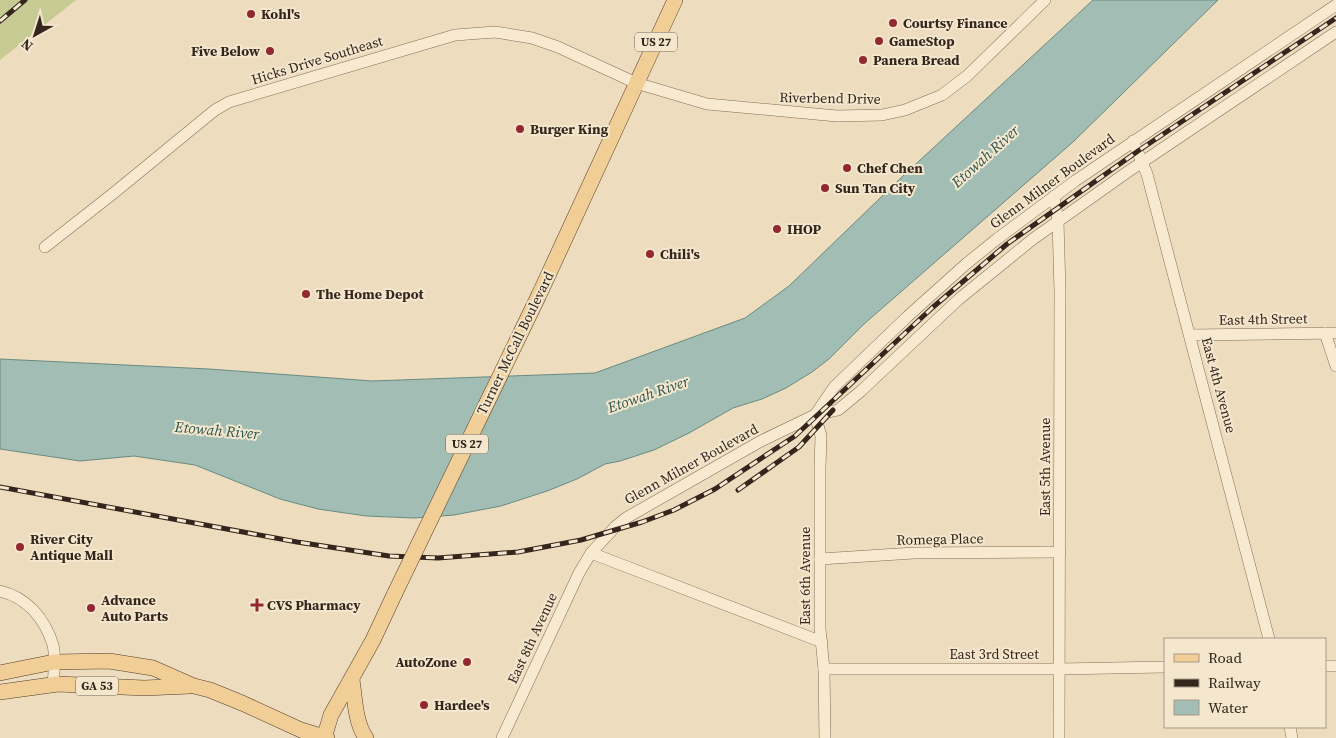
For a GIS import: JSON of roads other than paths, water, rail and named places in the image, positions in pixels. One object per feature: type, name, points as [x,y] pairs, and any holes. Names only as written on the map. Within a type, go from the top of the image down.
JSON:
[{"type":"main road","name":"Turner McCall Boulevard","points":[[325,738],[331,715],[373,640],[539,295],[676,0]]},
{"type":"main road","name":"GA 53","points":[[0,673],[54,662],[109,661],[152,668],[194,686],[210,690],[242,703],[300,730],[325,738]]},
{"type":"main road","points":[[352,680],[358,722],[366,738]]},
{"type":"main road","name":"GA 53","points":[[0,692],[52,685],[144,688],[194,686]]},
{"type":"street","name":"Riverbend Drive","points":[[636,83],[707,104],[728,107],[837,116],[882,115],[905,110],[942,95],[967,76],[1045,0]]},
{"type":"street","name":"Glenn Milner Boulevard","points":[[815,414],[834,387],[966,264],[1054,196],[1336,5]]},
{"type":"street","name":"Hicks Drive Southeast","points":[[45,247],[215,110],[229,102],[455,35],[496,32],[532,38],[636,83]]},
{"type":"street","name":"Glenn Milner Boulevard","points":[[591,552],[626,518],[748,449],[815,414],[838,410],[861,391],[959,298],[1033,239],[1142,162],[1336,32]]},
{"type":"street","name":"East 4th Avenue","points":[[1133,141],[1147,174],[1269,638]]},
{"type":"street","name":"East 5th Avenue","points":[[1054,196],[1058,221],[1060,390],[1059,738]]},
{"type":"street","name":"East 4th Street","points":[[1190,335],[1330,333]]},
{"type":"street","points":[[1330,333],[1336,366]]},
{"type":"street","name":"East 6th Avenue","points":[[815,414],[821,436],[820,559],[825,738]]},
{"type":"street","points":[[591,552],[822,642]]},
{"type":"street","name":"East 8th Avenue","points":[[502,738],[566,599],[591,552]]},
{"type":"street","name":"Romega Place","points":[[820,559],[914,553],[1060,552]]},
{"type":"street","points":[[0,591],[16,596],[33,609],[45,626],[53,646],[52,685]]},
{"type":"street","name":"East 3rd Street","points":[[824,669],[1164,667]]},
{"type":"water","name":"Etowah River","points":[[1093,0],[1218,0],[1073,142],[864,324],[829,359],[786,388],[762,399],[733,408],[654,450],[605,464],[577,479],[501,506],[454,515],[414,518],[366,516],[318,509],[280,499],[195,465],[134,456],[80,461],[0,449],[0,359],[209,369],[372,381],[595,373],[745,318],[789,286],[904,175]]},
{"type":"railway","points":[[0,21],[25,0]]},
{"type":"railway","points":[[0,487],[297,542],[389,556],[438,558],[518,552],[581,540],[642,522],[674,510],[715,489],[795,436],[932,308],[1007,244],[1138,151],[1336,18]]},
{"type":"railway","points":[[738,490],[799,447],[833,410]]},
{"type":"place","name":"Kohl's","points":[[251,14]]},
{"type":"place","name":"Courtsy Finance","points":[[893,23]]},
{"type":"place","name":"GameStop","points":[[879,41]]},
{"type":"place","name":"Five Below","points":[[270,51]]},
{"type":"place","name":"Panera Bread","points":[[863,60]]},
{"type":"place","name":"Burger King","points":[[520,129]]},
{"type":"place","name":"Chef Chen","points":[[847,168]]},
{"type":"place","name":"Sun Tan City","points":[[825,188]]},
{"type":"place","name":"IHOP","points":[[777,229]]},
{"type":"place","name":"Chili's","points":[[650,254]]},
{"type":"place","name":"The Home Depot","points":[[306,294]]},
{"type":"place","name":"River City Antique Mall","points":[[20,547]]},
{"type":"place","name":"CVS Pharmacy","points":[[257,605]]},
{"type":"place","name":"Advance Auto Parts","points":[[91,608]]},
{"type":"place","name":"AutoZone","points":[[467,662]]},
{"type":"place","name":"Hardee's","points":[[424,705]]}]
